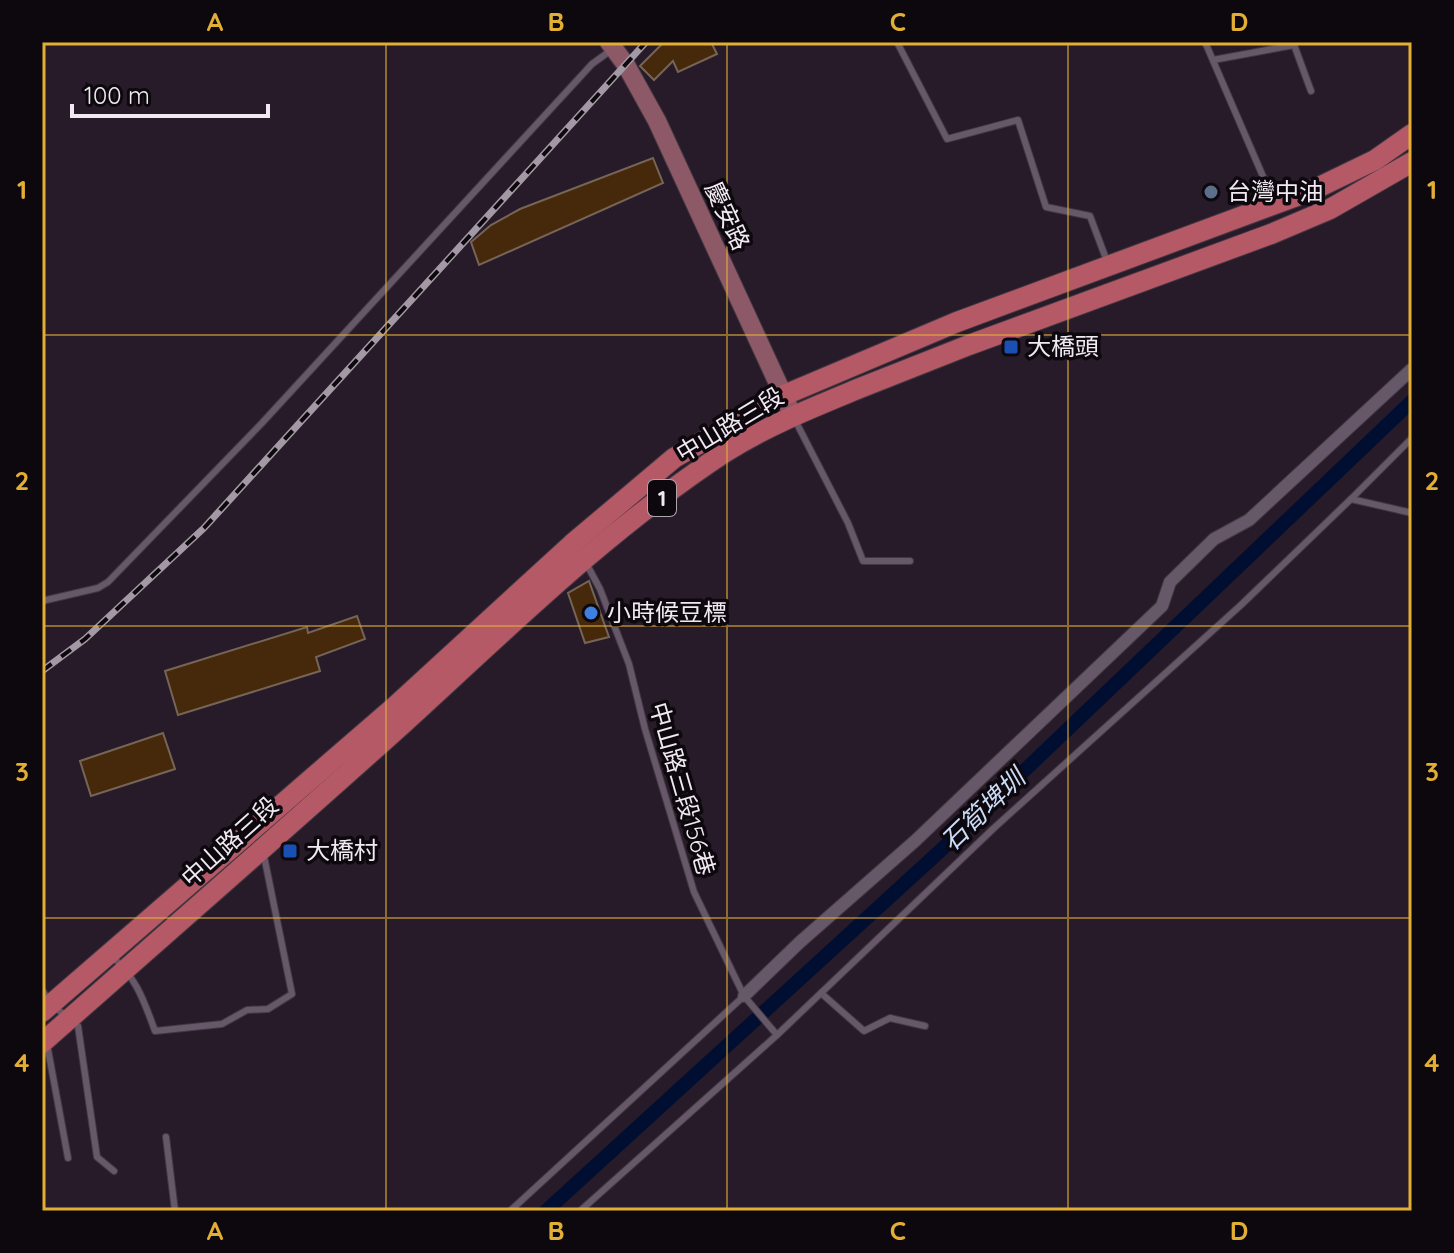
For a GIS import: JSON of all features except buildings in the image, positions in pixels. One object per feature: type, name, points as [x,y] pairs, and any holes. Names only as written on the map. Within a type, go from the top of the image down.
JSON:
[{"type":"main road","name":"中山路三段","points":[[44,1041],[262,848],[674,458],[782,396],[957,322],[1276,205],[1375,160],[1412,134]]},
{"type":"main road","name":"中山路三段","points":[[45,1002],[108,954],[577,552],[635,517],[726,452],[793,416],[969,345],[1271,234],[1330,209],[1412,162]]},
{"type":"street","name":"慶安路","points":[[612,45],[657,121],[793,416]]},
{"type":"street","points":[[744,996],[800,942],[915,841],[1162,606],[1170,582],[1214,539],[1249,520],[1412,369]]},
{"type":"lane","points":[[897,42],[947,139],[1018,120],[1046,207],[1090,216],[1109,267]]},
{"type":"lane","points":[[1205,42],[1276,205]]},
{"type":"lane","points":[[1213,60],[1293,43],[1311,91]]},
{"type":"lane","points":[[42,601],[98,588],[108,582],[262,423],[612,45]]},
{"type":"lane","points":[[793,416],[848,523],[863,561],[910,561]]},
{"type":"lane","points":[[580,1211],[777,1035],[994,828],[1241,605],[1412,438]]},
{"type":"lane","points":[[1351,499],[1412,513]]},
{"type":"lane","name":"中山路三段156巷","points":[[577,552],[600,589],[629,664],[645,729],[694,892],[744,996],[777,1035]]},
{"type":"lane","points":[[108,954],[126,968],[141,990],[155,1031],[222,1024],[247,1010],[268,1009],[292,994],[262,848]]},
{"type":"lane","points":[[821,993],[864,1031],[890,1018],[925,1026]]},
{"type":"lane","points":[[510,1211],[744,996]]},
{"type":"lane","points":[[45,1002],[78,1026],[97,1157],[114,1171]]},
{"type":"lane","points":[[44,1041],[68,1158]]},
{"type":"lane","points":[[166,1137],[175,1211]]},
{"type":"waterway","name":"石筍埤圳","points":[[546,1211],[940,851],[1412,401]]},
{"type":"railway","points":[[42,671],[85,639],[204,528],[646,42]]},
{"type":"place","name":"台灣中油","points":[[1211,192]]},
{"type":"place","name":"大橋頭","points":[[1011,347]]},
{"type":"place","name":"小時候豆標","points":[[591,613]]},
{"type":"place","name":"大橋村","points":[[290,851]]}]
